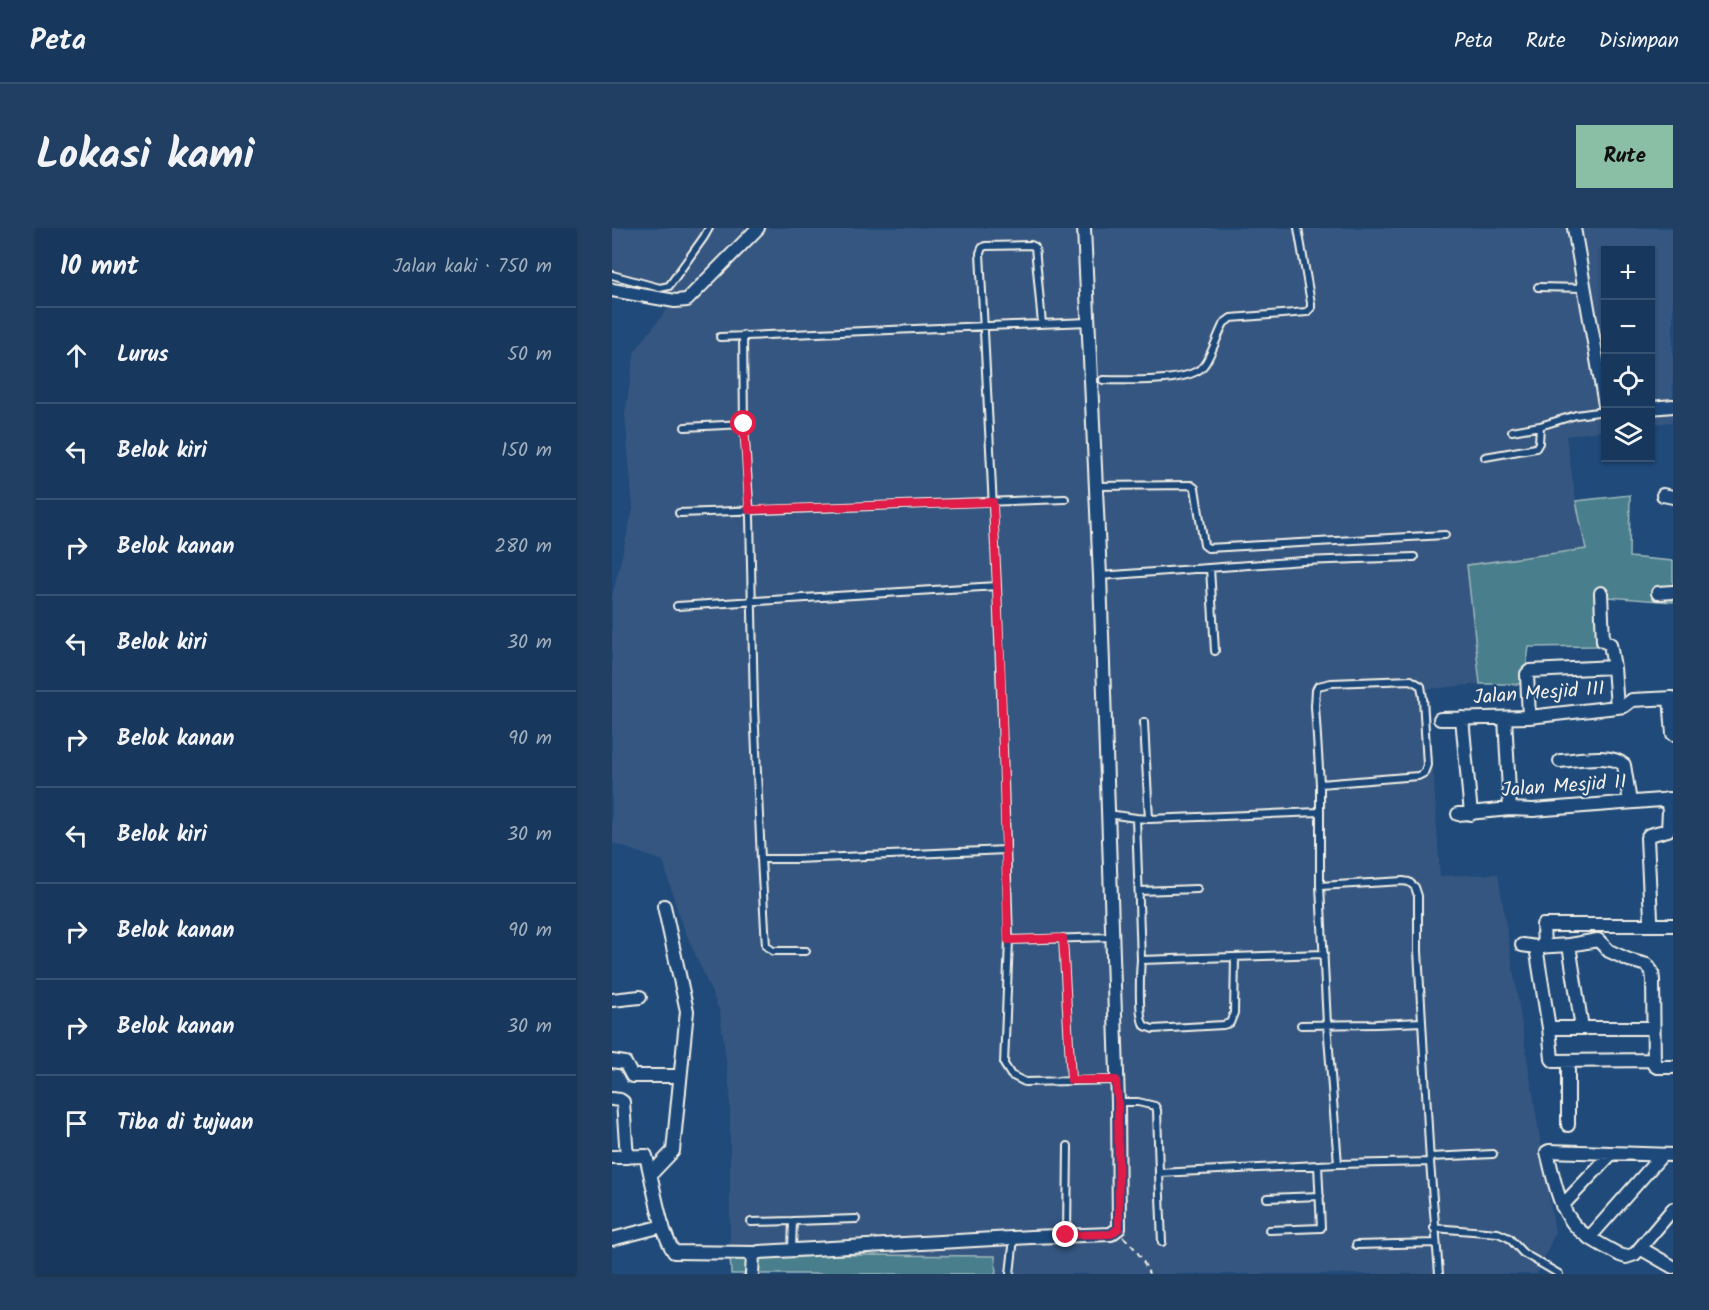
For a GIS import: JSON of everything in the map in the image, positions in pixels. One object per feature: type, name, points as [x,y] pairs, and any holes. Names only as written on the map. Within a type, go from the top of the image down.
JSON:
[{"type":"street","points":[[612,290],[675,301],[687,300],[758,228]]},
{"type":"street","points":[[612,1157],[646,1156],[663,1226],[670,1246],[676,1253],[755,1253],[792,1249],[1099,1235],[1111,1234],[1119,1228],[1118,1102],[1100,576],[1084,228]]},
{"type":"street","points":[[1574,228],[1601,383]]},
{"type":"street","points":[[1655,408],[1673,406]]},
{"type":"street","points":[[1601,592],[1603,641],[1610,644],[1617,707]]},
{"type":"street","points":[[1658,592],[1673,592]]},
{"type":"street","points":[[1529,717],[1528,672],[1614,667]]},
{"type":"street","points":[[1672,698],[1673,734]]},
{"type":"street","name":"Jalan Mesjid III","points":[[1440,719],[1529,717],[1624,706],[1632,700],[1672,698]]},
{"type":"street","name":"Jalan Mesjid II","points":[[1462,718],[1465,814],[1670,799]]},
{"type":"street","points":[[1504,718],[1510,809]]},
{"type":"street","points":[[1560,761],[1604,758],[1621,762],[1624,765],[1630,802]]},
{"type":"street","points":[[1649,925],[1651,918],[1647,838],[1649,835],[1668,830],[1670,799]]},
{"type":"street","points":[[651,1174],[673,1151],[687,1011],[664,906]]},
{"type":"street","points":[[1673,925],[1543,925],[1540,947],[1552,1059],[1673,1067]]},
{"type":"street","points":[[1522,945],[1540,947],[1598,940],[1609,951],[1647,965],[1652,972],[1653,980],[1654,1064]]},
{"type":"street","points":[[1569,945],[1582,1028]]},
{"type":"street","points":[[612,1000],[640,997]]},
{"type":"street","points":[[1549,1028],[1653,1028]]},
{"type":"street","points":[[612,1061],[625,1063],[632,1076],[680,1076]]},
{"type":"street","points":[[1568,1061],[1568,1125]]},
{"type":"street","points":[[612,1099],[623,1102],[627,1157]]},
{"type":"street","points":[[1668,1155],[1546,1152],[1562,1206],[1570,1220],[1589,1238],[1620,1255],[1635,1254],[1673,1209]]},
{"type":"street","points":[[1562,1206],[1611,1154]]},
{"type":"street","points":[[1589,1238],[1668,1155]]},
{"type":"street","points":[[612,1239],[663,1226]]},
{"type":"street","points":[[1640,1248],[1673,1267]]},
{"type":"street","points":[[752,1274],[752,1259],[755,1253]]},
{"type":"lane","points":[[612,274],[665,288],[669,286],[709,228]]},
{"type":"lane","points":[[1103,380],[1180,378],[1195,373],[1203,366],[1224,323],[1230,318],[1307,312],[1311,308],[1311,303],[1298,228]]},
{"type":"lane","points":[[1042,324],[1035,247],[1031,245],[985,246],[982,248],[980,253],[997,586],[1006,850],[1008,940],[1004,1064],[1007,1071],[1016,1079],[1025,1082],[1116,1080]]},
{"type":"lane","points":[[1538,287],[1584,288]]},
{"type":"lane","points":[[720,337],[1088,322]]},
{"type":"lane","points":[[743,335],[744,424],[766,946],[773,951],[806,951]]},
{"type":"lane","points":[[1512,431],[1540,426],[1576,415],[1601,412]]},
{"type":"lane","points":[[685,427],[744,424]]},
{"type":"lane","points":[[1485,458],[1536,448],[1539,443],[1540,426]]},
{"type":"lane","points":[[1095,486],[1191,484],[1195,488],[1204,545],[1208,548],[1445,535]]},
{"type":"lane","points":[[680,513],[1065,499]]},
{"type":"lane","points":[[1100,576],[1303,561],[1414,557]]},
{"type":"lane","points":[[1210,568],[1215,651]]},
{"type":"lane","points":[[677,606],[997,586]]},
{"type":"lane","points":[[1320,784],[1418,776],[1424,773],[1427,765],[1421,686],[1411,680],[1331,683],[1318,686],[1316,690],[1320,784],[1320,886],[1327,1024],[1338,1164]]},
{"type":"lane","points":[[1144,722],[1149,819]]},
{"type":"lane","points":[[1108,814],[1149,819],[1319,812]]},
{"type":"lane","points":[[1136,818],[1140,997],[1142,1022],[1145,1027],[1153,1029],[1230,1023],[1234,1013],[1235,957]]},
{"type":"lane","points":[[761,859],[1006,850]]},
{"type":"lane","points":[[1320,886],[1403,881],[1415,887],[1418,896],[1418,951],[1434,1228],[1439,1274]]},
{"type":"lane","points":[[1139,891],[1197,889]]},
{"type":"lane","points":[[1008,940],[1112,937]]},
{"type":"lane","points":[[1063,938],[1071,1080]]},
{"type":"lane","points":[[1140,960],[1324,954]]},
{"type":"lane","points":[[1301,1025],[1422,1022]]},
{"type":"lane","points":[[1118,1102],[1138,1102],[1155,1106],[1157,1110],[1162,1242]]},
{"type":"lane","points":[[1066,1235],[1068,1146]]},
{"type":"lane","points":[[1159,1173],[1493,1154]]},
{"type":"lane","points":[[1269,1230],[1321,1228],[1318,1165]]},
{"type":"lane","points":[[1267,1198],[1320,1196]]},
{"type":"lane","points":[[751,1222],[856,1219]]},
{"type":"lane","points":[[792,1249],[793,1221]]},
{"type":"lane","points":[[1434,1228],[1498,1233],[1509,1238],[1523,1253],[1559,1274]]},
{"type":"lane","points":[[1010,1274],[1014,1238]]},
{"type":"lane","points":[[1356,1245],[1436,1243]]},
{"type":"path","points":[[1116,1232],[1128,1240],[1149,1274]]},
{"type":"shaded area","points":[[612,228],[1673,228],[1673,422],[1655,424],[1655,246],[1601,246],[1601,431],[1566,436],[1586,549],[1467,565],[1480,684],[1428,689],[1440,876],[1498,874],[1555,1233],[1537,1274],[996,1274],[995,1256],[730,1254],[730,1093],[720,1012],[679,917],[663,861],[612,843],[612,597],[633,509],[625,414],[635,351],[674,300],[612,289]]},
{"type":"shaded area","points":[[1630,495],[1629,557],[1673,561],[1673,602],[1595,596],[1596,646],[1529,647],[1524,684],[1480,684],[1467,565],[1586,549],[1576,501]]},
{"type":"shaded area","points":[[730,1254],[995,1256],[996,1274],[731,1274]]},
{"type":"route","points":[[744,424],[749,510],[993,502],[1001,675],[1008,940],[1063,938],[1071,1080],[1116,1080],[1119,1228],[1111,1234],[1066,1235]]}]
